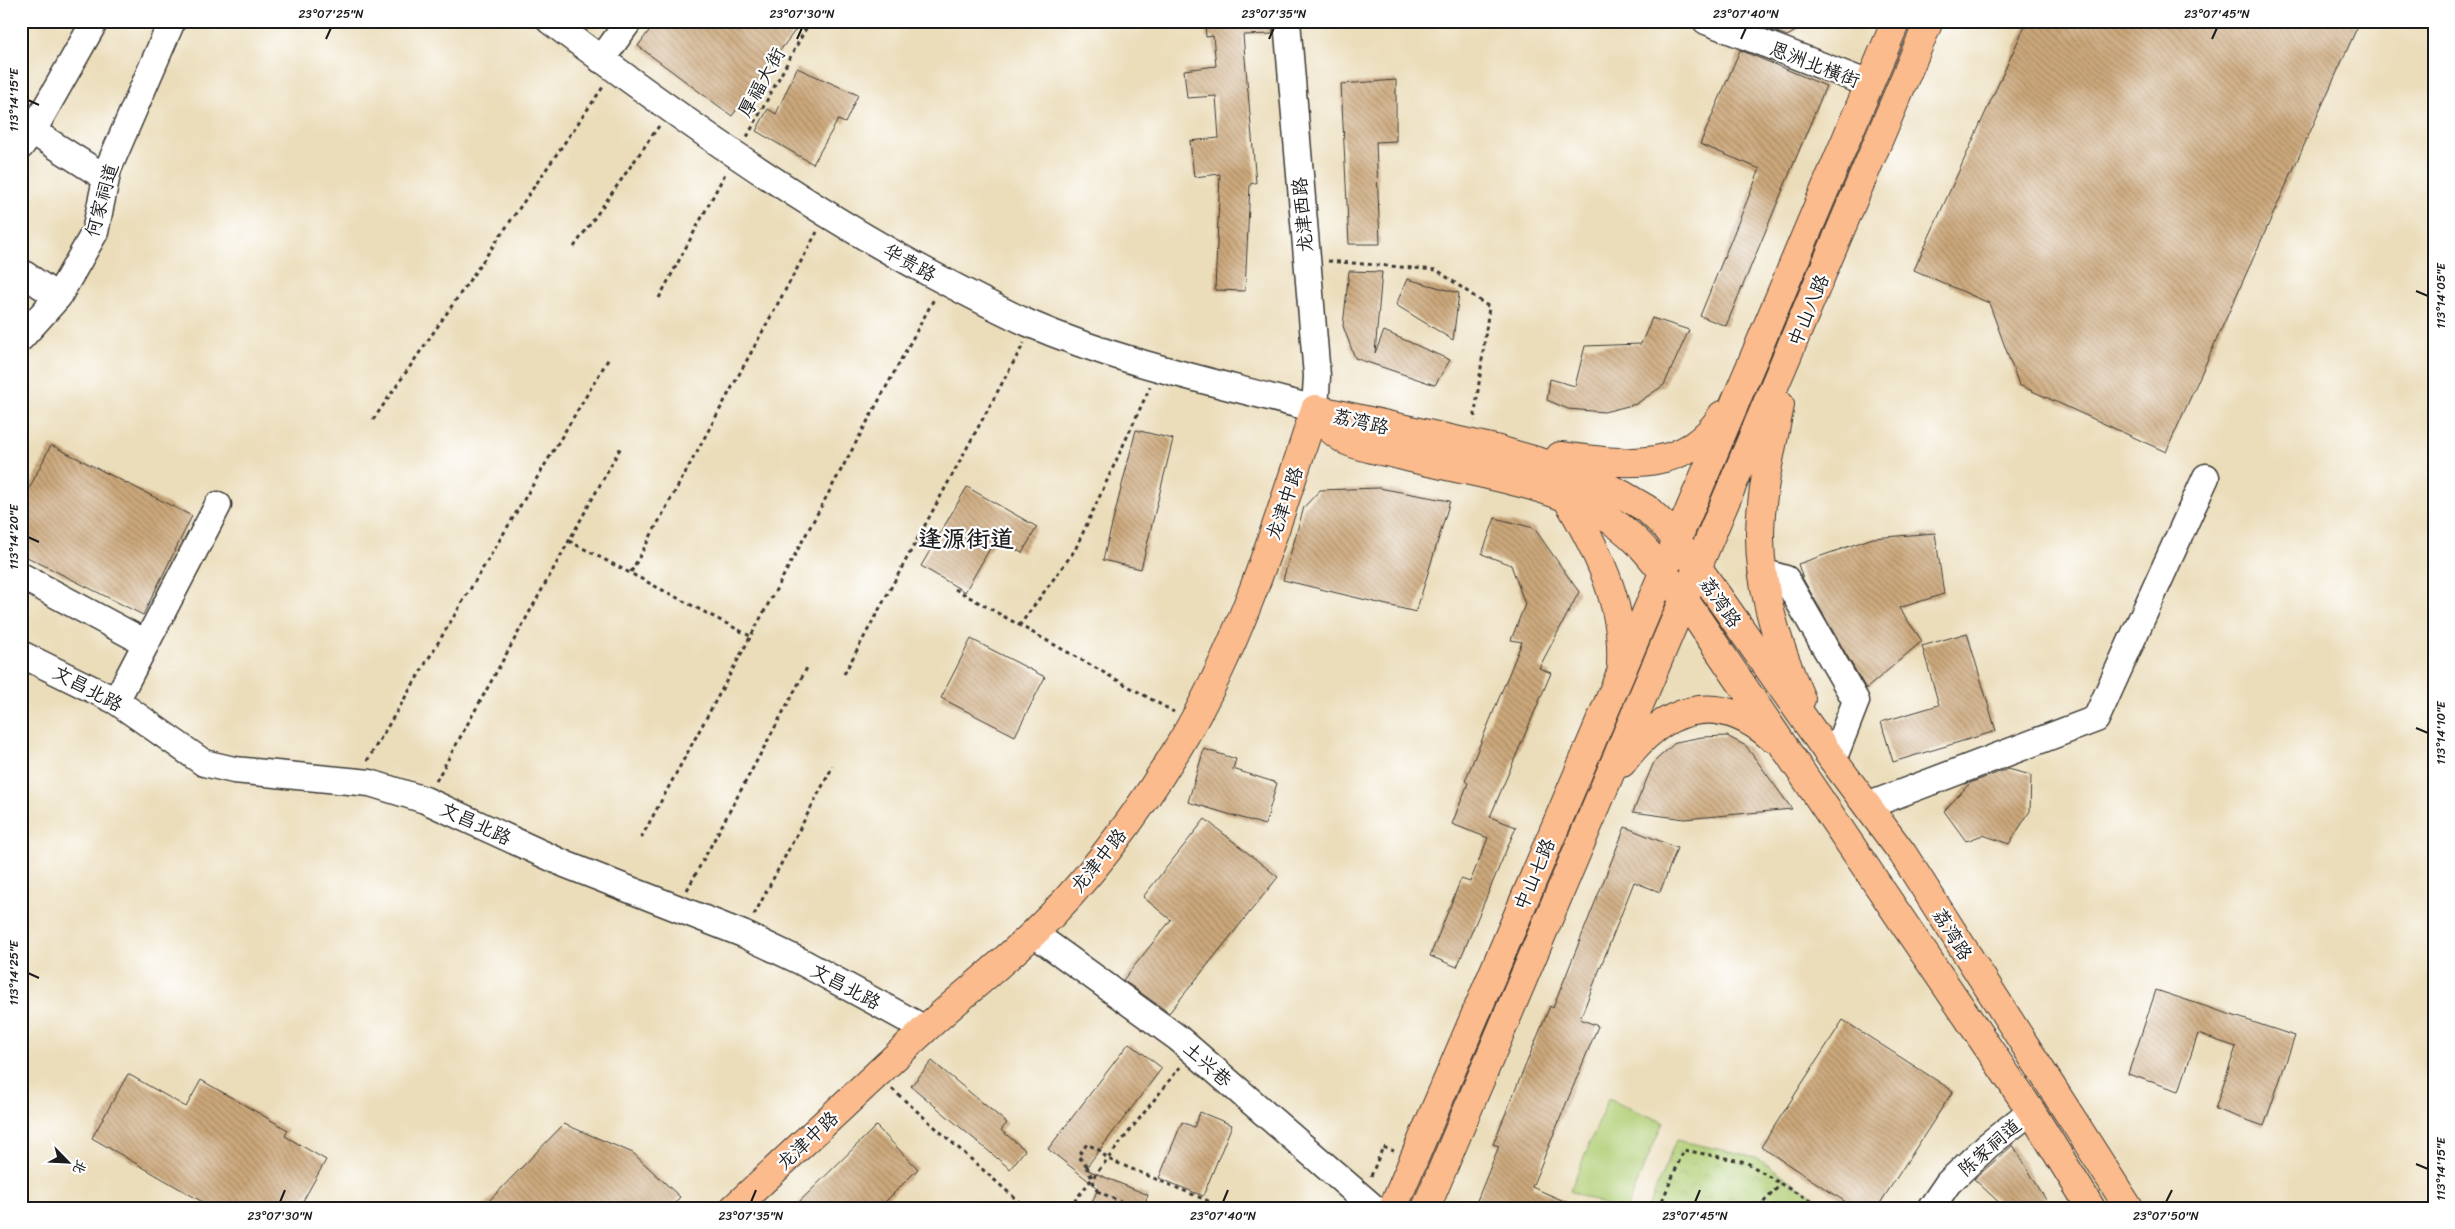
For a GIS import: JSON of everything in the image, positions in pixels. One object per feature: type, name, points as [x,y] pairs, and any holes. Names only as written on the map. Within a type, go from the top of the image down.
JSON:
[{"type":"main road","name":"中山八路","points":[[1677,540],[1896,21]]},
{"type":"main road","name":"中山八路","points":[[1684,599],[1790,354],[1929,21]]},
{"type":"main road","points":[[1790,354],[1763,498],[1760,536],[1762,572],[1771,615],[1799,695],[1832,760]]},
{"type":"main road","points":[[1483,447],[1621,464],[1648,463],[1666,459],[1706,435],[1720,418],[1751,363]]},
{"type":"main road","name":"荔湾路","points":[[1315,409],[1483,447],[1581,474],[1647,509],[1677,540],[1698,568],[1832,760],[1903,854],[2129,1208]]},
{"type":"main road","name":"荔湾路","points":[[1315,409],[1326,426],[1349,442],[1567,498],[1598,512],[1632,534],[1650,554],[1684,599],[2031,1111],[2091,1208]]},
{"type":"main road","name":"龙津中路","points":[[734,1208],[925,1029],[1033,933],[1106,853],[1179,746],[1216,677],[1255,589],[1315,409]]},
{"type":"main road","points":[[1567,498],[1597,553],[1612,594],[1620,632],[1620,675]]},
{"type":"main road","name":"中山七路","points":[[1393,1208],[1677,540]]},
{"type":"main road","name":"中山七路","points":[[1426,1208],[1684,599]]},
{"type":"main road","points":[[1603,788],[1635,746],[1667,722],[1688,713],[1711,708],[1727,710],[1752,722],[1785,748]]},
{"type":"street","points":[[95,21],[27,138],[106,178]]},
{"type":"street","name":"何家祠道","points":[[21,338],[58,298],[95,232],[106,178],[172,21]]},
{"type":"street","name":"华贵路","points":[[550,21],[608,65],[735,154],[827,214],[944,281],[1034,325],[1078,343],[1158,368],[1315,409]]},
{"type":"street","points":[[608,65],[629,21]]},
{"type":"street","name":"龙津西路","points":[[1287,21],[1317,376],[1315,409]]},
{"type":"street","name":"恩洲北横街","points":[[1706,21],[1869,84]]},
{"type":"street","points":[[21,272],[58,298]]},
{"type":"street","points":[[1867,806],[2096,719],[2206,477]]},
{"type":"street","points":[[116,700],[218,505]]},
{"type":"street","points":[[1762,572],[1786,579],[1856,702],[1832,760]]},
{"type":"street","points":[[21,576],[146,643]]},
{"type":"street","name":"文昌北路","points":[[21,654],[116,700],[204,763],[227,769],[355,782],[398,790],[425,800],[567,865],[743,934],[802,962],[925,1029]]},
{"type":"street","name":"土兴巷","points":[[1033,933],[1178,1038],[1374,1208]]},
{"type":"street","name":"陈家祠道","points":[[1931,1208],[1948,1182],[1987,1146],[2031,1111]]},
{"type":"path","name":"厚福大街","points":[[659,298],[735,154],[749,133],[810,21]]},
{"type":"path","points":[[373,420],[608,65]]},
{"type":"path","points":[[574,247],[671,109]]},
{"type":"path","points":[[631,572],[827,214]]},
{"type":"path","points":[[1306,259],[1437,270],[1489,307],[1483,447]]},
{"type":"path","points":[[641,838],[944,281]]},
{"type":"path","points":[[844,674],[1034,325]]},
{"type":"path","points":[[355,782],[609,358]]},
{"type":"path","points":[[1019,626],[1075,550],[1158,368]]},
{"type":"path","points":[[425,800],[621,447]]},
{"type":"path","points":[[569,541],[752,637]]},
{"type":"path","points":[[955,589],[1192,722]]},
{"type":"path","points":[[677,908],[808,666]]},
{"type":"path","points":[[743,934],[833,766]]},
{"type":"path","points":[[1070,1208],[1175,1072],[1194,1052]]},
{"type":"path","points":[[878,1074],[1026,1208]]},
{"type":"path","points":[[1130,1208],[1130,1206],[1097,1192],[1087,1166],[1078,1156],[1088,1144],[1099,1150],[1108,1159],[1225,1208]]},
{"type":"path","points":[[1370,1180],[1383,1147]]},
{"type":"path","points":[[1659,1208],[1684,1150],[1746,1162],[1822,1208]]},
{"type":"path","points":[[1758,1208],[1781,1184]]},
{"type":"path","points":[[1210,1208],[1212,1203]]},
{"type":"green space","points":[[1608,1099],[1663,1122],[1627,1208],[1611,1208],[1570,1191]]},
{"type":"green space","points":[[1676,1140],[1756,1157],[1831,1208],[1648,1208]]},
{"type":"building","points":[[656,21],[802,21],[732,116],[638,46]]},
{"type":"building","points":[[1205,21],[1272,21],[1273,34],[1243,35],[1256,183],[1250,184],[1245,291],[1215,290],[1220,174],[1194,177],[1190,141],[1219,138],[1216,96],[1187,98],[1184,70],[1216,66],[1213,36],[1206,37]]},
{"type":"building","points":[[1748,21],[1814,21],[1787,36]]},
{"type":"building","points":[[2027,21],[2360,21],[2166,452],[2019,385],[1989,303],[1914,270]]},
{"type":"building","points":[[1740,50],[1826,86],[1726,326],[1700,316],[1760,169],[1700,144]]},
{"type":"building","points":[[797,68],[858,95],[845,123],[838,120],[813,164],[756,131],[768,109],[776,114]]},
{"type":"building","points":[[1396,80],[1396,141],[1376,142],[1380,244],[1349,244],[1341,84]]},
{"type":"building","points":[[1349,271],[1382,272],[1375,353],[1384,331],[1450,360],[1435,385],[1355,358],[1343,326]]},
{"type":"building","points":[[1407,279],[1459,293],[1453,340],[1396,305]]},
{"type":"building","points":[[1652,318],[1689,330],[1664,385],[1636,404],[1604,412],[1568,409],[1547,400],[1550,379],[1575,386],[1585,346],[1641,344]]},
{"type":"building","points":[[1136,430],[1173,439],[1141,569],[1103,560]]},
{"type":"building","points":[[51,445],[192,516],[143,615],[21,554],[21,505]]},
{"type":"building","points":[[967,487],[1037,527],[1022,553],[996,538],[965,592],[921,566]]},
{"type":"building","points":[[1379,488],[1450,501],[1416,612],[1283,580],[1304,507],[1320,490]]},
{"type":"building","points":[[1495,518],[1534,528],[1579,592],[1539,668],[1551,673],[1490,817],[1516,827],[1457,967],[1430,956],[1461,879],[1470,882],[1488,838],[1452,824],[1468,783],[1465,781],[1522,642],[1511,640],[1525,604],[1511,565],[1482,554]]},
{"type":"building","points":[[1935,533],[1944,594],[1899,608],[1922,641],[1866,689],[1803,579],[1798,564],[1873,538]]},
{"type":"building","points":[[1967,633],[1996,731],[1893,762],[1881,722],[1939,705],[1922,646]]},
{"type":"building","points":[[971,639],[1045,677],[1015,736],[941,698]]},
{"type":"building","points":[[1727,736],[1746,746],[1792,809],[1685,819],[1633,812],[1654,762],[1676,742],[1702,737]]},
{"type":"building","points":[[1204,749],[1236,759],[1233,769],[1277,783],[1265,825],[1188,802]]},
{"type":"building","points":[[2008,769],[2031,775],[2030,811],[2009,844],[1983,835],[1966,841],[1944,811],[1970,783]]},
{"type":"building","points":[[1205,819],[1278,877],[1169,1013],[1123,980],[1171,920],[1143,897]]},
{"type":"building","points":[[1625,827],[1677,848],[1660,892],[1634,882],[1580,1019],[1598,1026],[1532,1187],[1580,1208],[1474,1208],[1499,1146],[1493,1144],[1550,1006],[1553,1008]]},
{"type":"building","points":[[2156,990],[2295,1036],[2264,1126],[2215,1109],[2236,1047],[2198,1034],[2179,1091],[2128,1074]]},
{"type":"building","points":[[1843,1020],[1953,1091],[1877,1208],[1855,1208],[1761,1147]]},
{"type":"building","points":[[1129,1043],[1162,1068],[1085,1169],[1148,1195],[1143,1208],[1090,1208],[1098,1188],[1048,1149]]},
{"type":"building","points":[[932,1061],[1007,1123],[1001,1130],[1025,1150],[1010,1169],[911,1086]]},
{"type":"building","points":[[128,1074],[186,1107],[201,1080],[288,1130],[285,1136],[326,1160],[299,1208],[213,1208],[92,1138]]},
{"type":"building","points":[[1200,1112],[1232,1125],[1203,1196],[1159,1178],[1182,1122],[1194,1127]]},
{"type":"building","points":[[564,1124],[633,1153],[680,1197],[670,1208],[482,1208]]},
{"type":"building","points":[[876,1126],[918,1169],[879,1208],[793,1208]]},
{"type":"building","points":[[2013,1145],[2051,1208],[2005,1208],[1974,1179]]},
{"type":"district","name":"逢源街道","points":[[966,539]]}]
